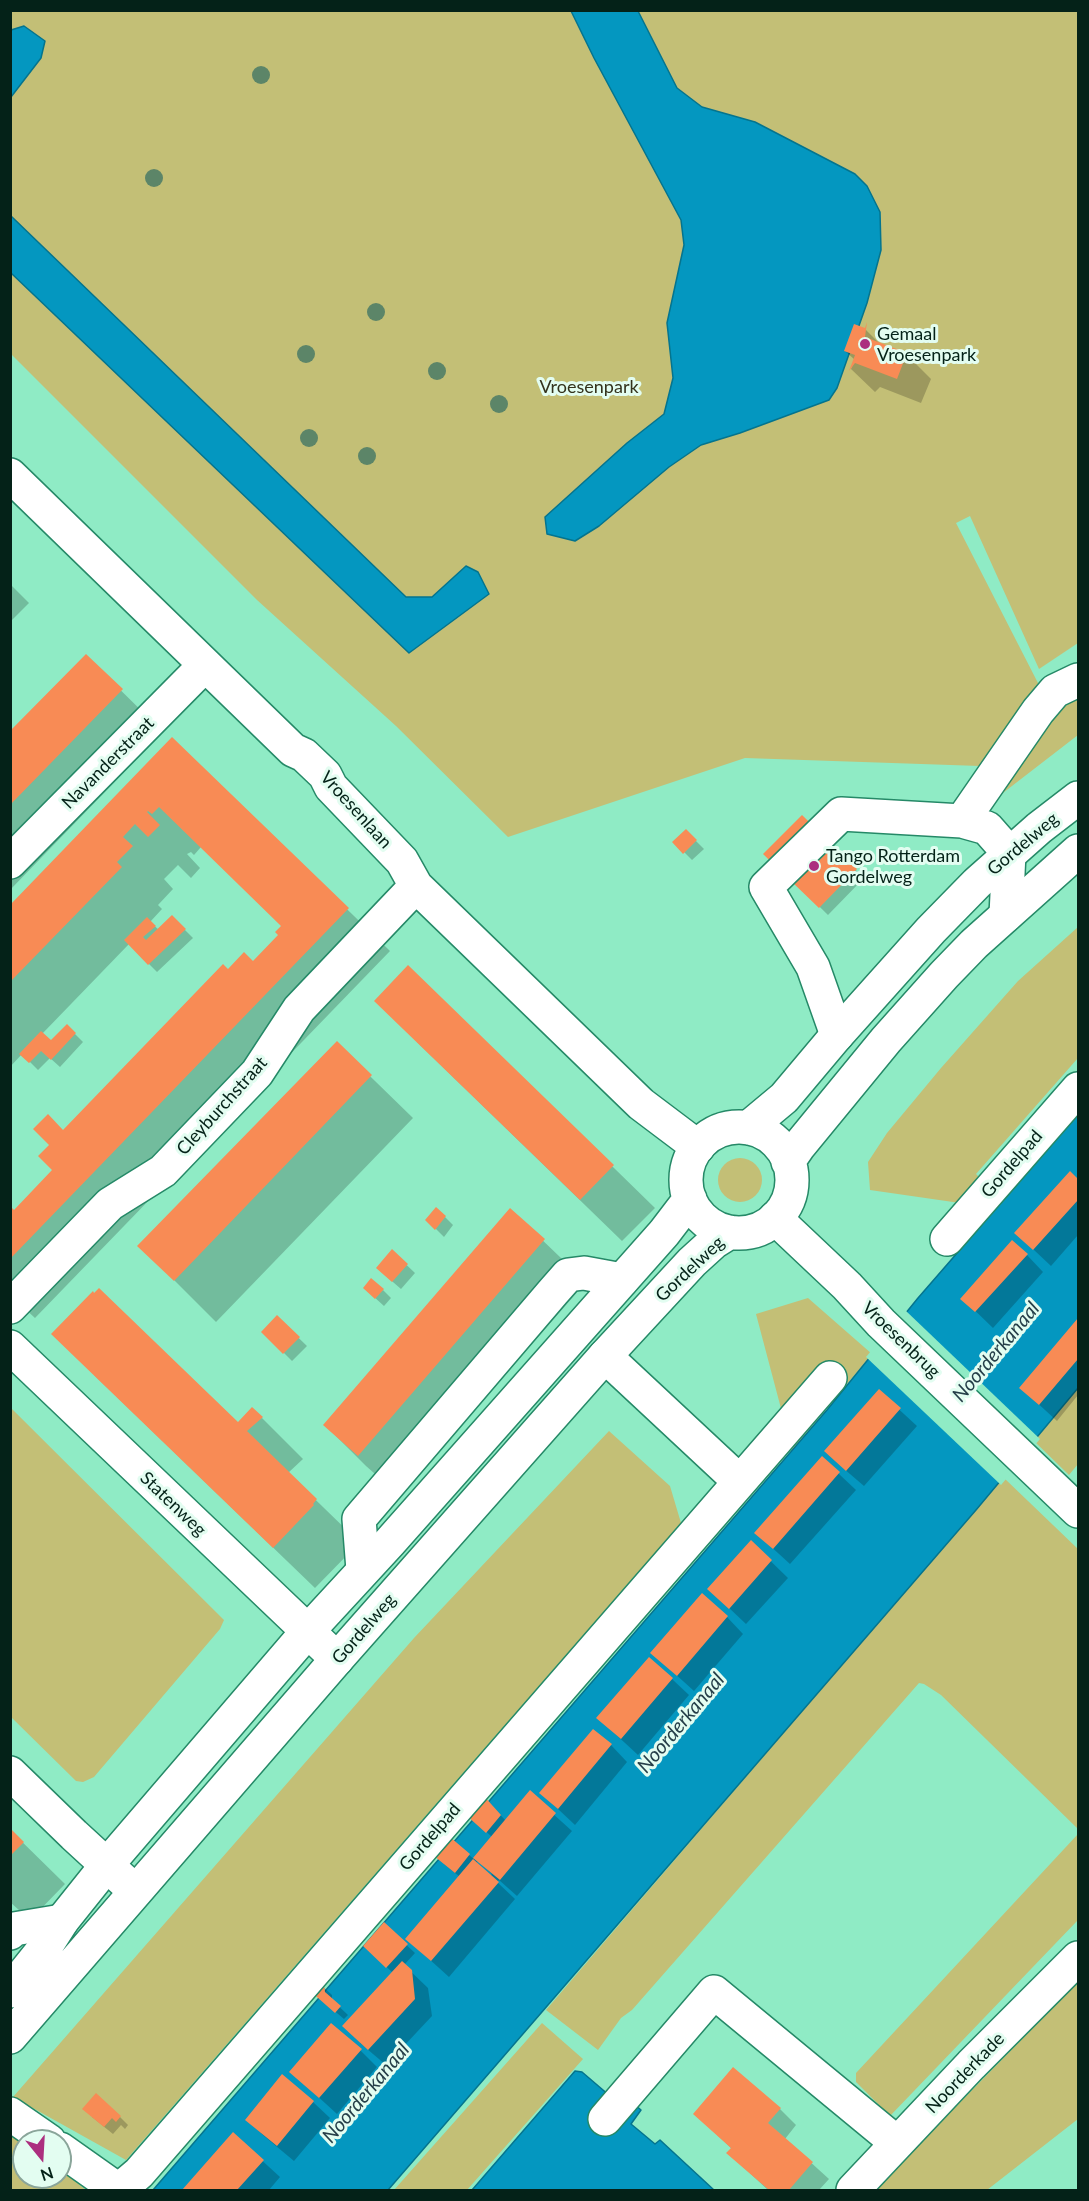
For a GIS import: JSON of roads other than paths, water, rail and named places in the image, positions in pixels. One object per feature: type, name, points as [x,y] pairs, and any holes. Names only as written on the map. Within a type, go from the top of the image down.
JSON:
[{"type":"street","name":"Vroesenlaan","points":[[10,475],[293,750],[304,755],[325,775],[331,787],[402,861],[416,886],[641,1104],[698,1147]]},
{"type":"street","name":"Navanderstraat","points":[[10,862],[205,665]]},
{"type":"street","points":[[962,821],[1038,711],[1067,686]]},
{"type":"street","name":"Gordelweg","points":[[748,1128],[784,1098],[931,930],[1009,853],[1078,798]]},
{"type":"street","points":[[837,1035],[813,968],[766,887],[841,814],[962,821],[987,828],[1009,853],[1006,915]]},
{"type":"street","points":[[788,1162],[829,1109],[915,1007],[974,944],[1078,851]]},
{"type":"street","name":"Cleyburchstraat","points":[[10,1307],[110,1204],[164,1171],[257,1073],[299,1009],[416,886]]},
{"type":"street","name":"Gordelpad","points":[[946,1239],[1078,1089]]},
{"type":"street","points":[[729,1128],[748,1128],[765,1134],[779,1145],[788,1162],[792,1182],[782,1210],[775,1218],[759,1229],[730,1232],[713,1226],[694,1207],[690,1199],[687,1172],[693,1154],[712,1135],[729,1128]]},
{"type":"street","points":[[10,1991],[106,1866],[307,1632],[406,1525],[664,1233],[690,1199]]},
{"type":"street","name":"Vroesenbrug","points":[[775,1218],[1078,1511]]},
{"type":"street","name":"Gordelweg","points":[[10,2037],[337,1659],[605,1356],[692,1262],[714,1242],[730,1232]]},
{"type":"street","points":[[363,1570],[359,1519],[568,1275],[584,1273],[622,1280]]},
{"type":"street","name":"Statenweg","points":[[10,1347],[337,1659]]},
{"type":"street","points":[[605,1356],[739,1481]]},
{"type":"street","name":"Gordelpad","points":[[118,2190],[147,2164],[830,1377]]},
{"type":"street","points":[[10,1773],[135,1891]]},
{"type":"street","points":[[10,1933],[14,1929],[62,1921]]},
{"type":"street","name":"Noorderkade","points":[[853,2190],[1078,1958]]},
{"type":"street","points":[[605,2119],[714,1992],[897,2143]]},
{"type":"street","points":[[10,2114],[32,2129]]},
{"type":"street","points":[[72,2157],[118,2190]]},
{"type":"water","points":[[571,11],[638,11],[677,88],[702,107],[755,122],[855,174],[867,186],[880,212],[881,250],[867,303],[837,388],[829,400],[701,445],[669,467],[599,526],[575,541],[547,534],[545,517],[627,443],[664,414],[673,378],[667,323],[684,245],[681,220]]},
{"type":"water","points":[[24,26],[45,41],[41,58],[11,97],[11,30]]},
{"type":"water","points":[[11,216],[406,597],[432,597],[466,566],[478,572],[489,594],[409,653],[11,273]]},
{"type":"water","name":"Noorderkanaal","points":[[1078,1114],[1078,1388],[976,1510],[388,2190],[153,2190],[827,1410],[918,1298]]},
{"type":"water","points":[[575,2071],[582,2072],[610,2096],[617,2089],[641,2110],[631,2124],[655,2144],[660,2140],[714,2190],[472,2190]]},
{"type":"place","name":"Gemaal Vroesenpark","points":[[865,344]]},
{"type":"place","name":"Tango Rotterdam Gordelweg","points":[[814,866]]},
{"type":"park label","name":"Vroesenpark","points":[[589,387]]}]
